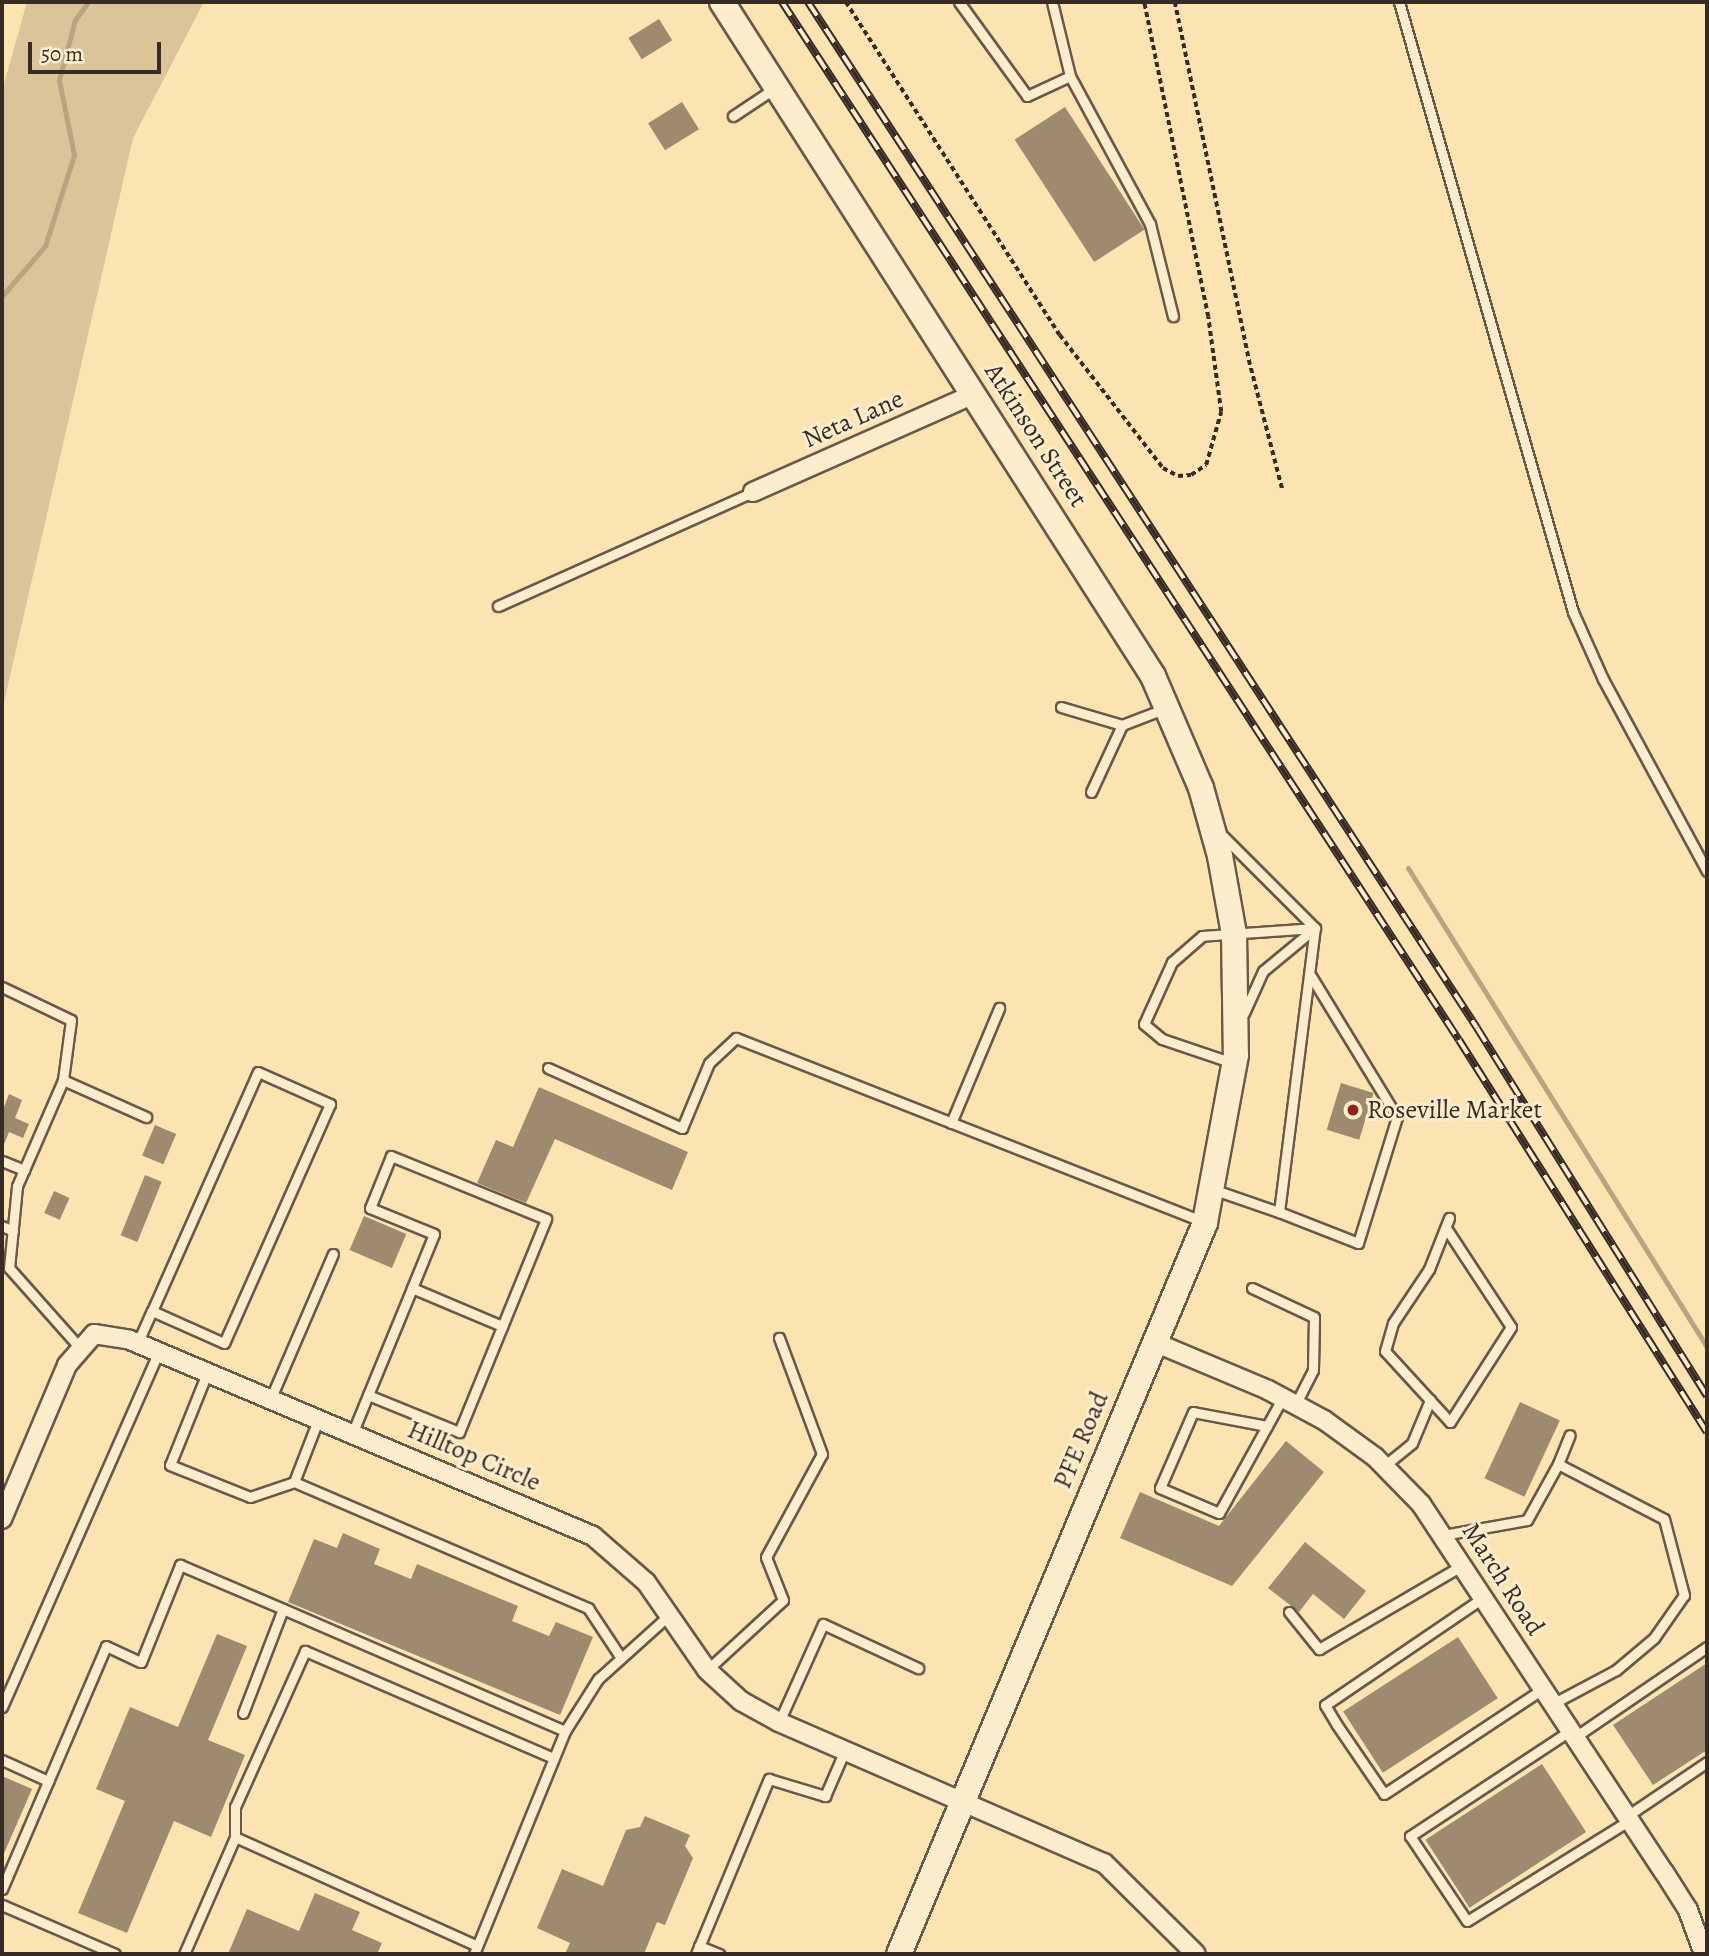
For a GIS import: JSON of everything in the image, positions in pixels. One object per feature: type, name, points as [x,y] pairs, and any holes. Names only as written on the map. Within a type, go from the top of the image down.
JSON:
[{"type":"main road","name":"Atkinson Street","points":[[722,2],[1105,597],[1168,708],[1211,824],[1234,932]]},
{"type":"main road","name":"PFE Road","points":[[899,1954],[1205,1223],[1214,1189],[1235,1064],[1237,1028],[1234,932]]},
{"type":"street","name":"Neta Lane","points":[[753,492],[974,394]]},
{"type":"street","name":"Hilltop Circle","points":[[81,1349],[94,1334],[137,1344],[593,1536],[646,1582],[706,1670],[741,1701],[779,1722],[1104,1863],[1196,1954]]},
{"type":"street","name":"March Road","points":[[1154,1342],[1290,1400],[1351,1437],[1384,1466],[1443,1535],[1549,1696],[1688,1910],[1704,1954]]},
{"type":"street","points":[[2,1519],[67,1365],[81,1349]]},
{"type":"lane","points":[[959,2],[1027,96],[1070,76]]},
{"type":"lane","points":[[1052,2],[1070,76],[1150,224],[1173,316]]},
{"type":"lane","points":[[1399,2],[1573,612],[1613,698],[1707,871]]},
{"type":"lane","points":[[733,116],[777,87]]},
{"type":"lane","points":[[498,606],[753,492]]},
{"type":"lane","points":[[1062,707],[1122,725],[1168,708]]},
{"type":"lane","points":[[1091,792],[1122,725]]},
{"type":"lane","points":[[1211,824],[1315,928],[1279,1212]]},
{"type":"lane","points":[[1235,1064],[1162,1039],[1144,1024],[1172,962],[1202,936],[1315,928]]},
{"type":"lane","points":[[1237,1028],[1263,971],[1315,928]]},
{"type":"lane","points":[[1214,1189],[1358,1243],[1397,1117],[1311,976]]},
{"type":"lane","points":[[2,987],[71,1020],[63,1080],[17,1186],[13,1231],[5,1267],[81,1349]]},
{"type":"lane","points":[[951,1123],[999,1008]]},
{"type":"lane","points":[[548,1068],[682,1128],[709,1063],[736,1038],[1205,1223]]},
{"type":"lane","points":[[137,1344],[258,1072],[330,1104],[224,1343],[152,1311]]},
{"type":"lane","points":[[63,1080],[146,1117]]},
{"type":"lane","points":[[352,1434],[434,1234],[370,1208],[391,1156],[546,1219],[459,1432],[368,1395]]},
{"type":"lane","points":[[2,1161],[24,1170]]},
{"type":"lane","points":[[1446,1228],[1511,1327],[1450,1422],[1385,1351],[1393,1323],[1429,1269],[1450,1218]]},
{"type":"lane","points":[[2,1226],[13,1231]]},
{"type":"lane","points":[[270,1400],[333,1254]]},
{"type":"lane","points":[[412,1288],[502,1326]]},
{"type":"lane","points":[[1252,1289],[1314,1317],[1313,1370],[1267,1426],[1219,1513],[1160,1488],[1193,1412],[1267,1426]]},
{"type":"lane","points":[[706,1670],[783,1600],[766,1557],[822,1454],[779,1338]]},
{"type":"lane","points":[[2,1707],[158,1353]]},
{"type":"lane","points":[[207,1374],[170,1465],[250,1497],[294,1482],[588,1608],[621,1658]]},
{"type":"lane","points":[[1384,1466],[1412,1443],[1430,1400]]},
{"type":"lane","points":[[294,1482],[318,1420]]},
{"type":"lane","points":[[1443,1535],[1527,1520],[1558,1464],[1570,1435]]},
{"type":"lane","points":[[1484,1597],[1325,1705],[1384,1794],[1549,1696],[1616,1670],[1644,1646],[1684,1595],[1664,1519],[1558,1464]]},
{"type":"lane","points":[[2,1889],[106,1646],[141,1662],[180,1565],[565,1731]]},
{"type":"lane","points":[[1289,1612],[1319,1649],[1463,1565]]},
{"type":"lane","points":[[243,1713],[283,1609]]},
{"type":"lane","points":[[234,1837],[475,1950],[565,1731],[598,1679],[669,1615]]},
{"type":"lane","points":[[779,1722],[823,1624],[918,1668]]},
{"type":"lane","points":[[1707,1647],[1410,1836],[1467,1921],[1629,1818],[1707,1762]]},
{"type":"lane","points":[[184,1954],[234,1837],[235,1807],[305,1651],[553,1758]]},
{"type":"lane","points":[[719,1954],[697,1950],[769,1779],[825,1796],[845,1750]]},
{"type":"lane","points":[[2,1760],[48,1781]]},
{"type":"lane","points":[[2,1905],[115,1954]]},
{"type":"path","points":[[846,2],[1060,335],[1163,468],[1178,476],[1191,475],[1206,465],[1221,412],[1208,317],[1144,2]]},
{"type":"path","points":[[1175,2],[1249,360],[1283,491]]},
{"type":"shaded area","points":[[27,2],[204,2],[133,138],[2,711],[2,91]]},
{"type":"building","points":[[659,19],[672,40],[642,59],[628,38]]},
{"type":"building","points":[[682,102],[699,129],[665,150],[648,123]]},
{"type":"building","points":[[1065,107],[1145,229],[1094,262],[1015,140]]},
{"type":"building","name":"Roseville Market","points":[[1341,1083],[1374,1093],[1359,1140],[1327,1130]]},
{"type":"building","points":[[539,1087],[688,1152],[672,1190],[555,1139],[526,1203],[477,1183],[496,1140],[513,1147]]},
{"type":"building","points":[[9,1094],[22,1100],[15,1118],[29,1124],[23,1138],[9,1132],[2,1149],[2,1112]]},
{"type":"building","points":[[155,1125],[176,1134],[163,1164],[142,1155]]},
{"type":"building","points":[[145,1175],[162,1182],[137,1242],[121,1235]]},
{"type":"building","points":[[54,1191],[70,1198],[60,1220],[44,1213]]},
{"type":"building","points":[[364,1216],[406,1234],[392,1268],[350,1250]]},
{"type":"building","points":[[1520,1402],[1560,1421],[1524,1497],[1485,1478]]},
{"type":"building","points":[[1286,1441],[1324,1472],[1232,1586],[1120,1538],[1140,1492],[1219,1526]]},
{"type":"building","points":[[343,1533],[380,1549],[374,1564],[411,1579],[417,1564],[518,1606],[512,1621],[549,1636],[556,1622],[593,1637],[560,1715],[288,1602],[314,1539],[337,1548]]},
{"type":"building","points":[[1305,1542],[1366,1591],[1344,1619],[1313,1594],[1299,1612],[1268,1588]]},
{"type":"building","points":[[217,1634],[247,1646],[208,1740],[245,1755],[211,1837],[174,1821],[127,1933],[78,1913],[125,1801],[96,1789],[130,1707],[178,1727]]},
{"type":"building","points":[[1458,1637],[1498,1698],[1383,1773],[1343,1712]]},
{"type":"building","points":[[1707,1663],[1707,1750],[1653,1785],[1613,1725]]},
{"type":"building","points":[[1542,1764],[1586,1832],[1470,1908],[1425,1840]]},
{"type":"building","points":[[2,1776],[32,1789],[2,1858]]},
{"type":"building","points":[[645,1816],[690,1835],[685,1846],[693,1858],[665,1925],[657,1922],[644,1954],[565,1954],[570,1943],[537,1928],[562,1869],[603,1886],[626,1830],[640,1827]]},
{"type":"building","points":[[315,1893],[360,1912],[352,1930],[382,1943],[377,1954],[228,1954],[247,1909],[299,1931]]},
{"type":"waterway","points":[[2,296],[45,246],[74,155],[59,80],[75,20],[88,2]]},
{"type":"waterway","points":[[1408,868],[1707,1347]]},
{"type":"railway","points":[[782,2],[1459,1040],[1707,1432]]},
{"type":"railway","points":[[808,2],[1477,1028],[1707,1396]]},
{"type":"place","name":"Roseville Market","points":[[1353,1110]]}]
